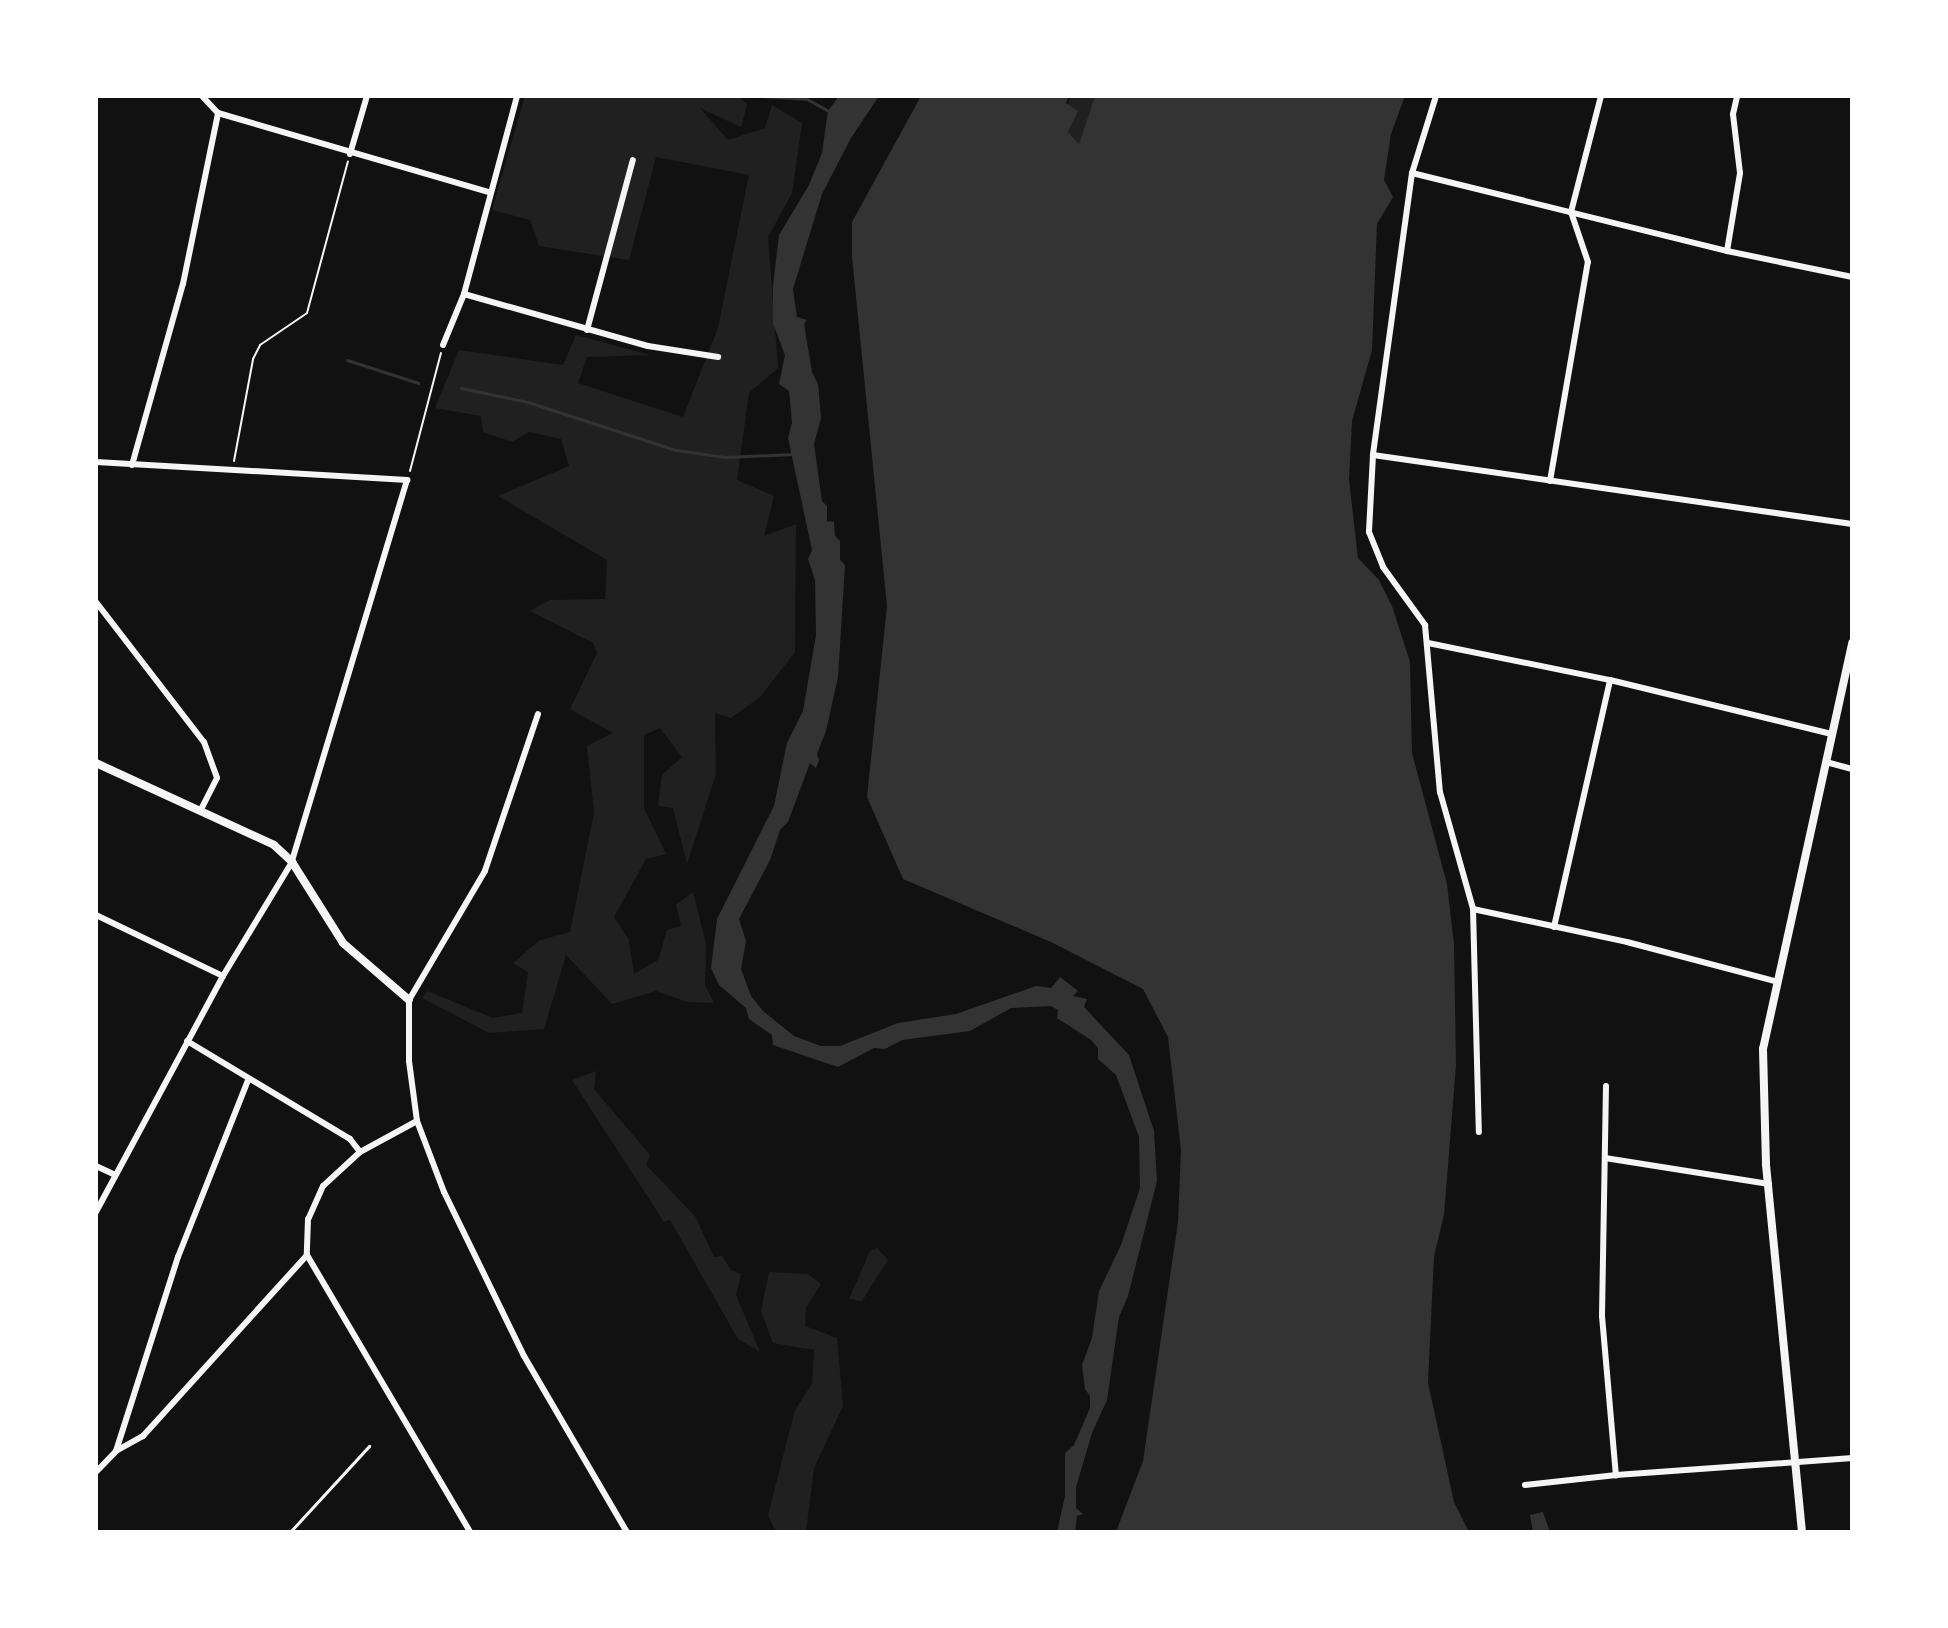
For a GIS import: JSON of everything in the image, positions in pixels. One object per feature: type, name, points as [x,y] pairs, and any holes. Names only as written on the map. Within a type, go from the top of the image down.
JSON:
[{"type":"street","points":[[202,96],[218,113],[491,193]]},
{"type":"street","points":[[350,154],[367,96]]},
{"type":"street","points":[[443,345],[464,294],[517,96]]},
{"type":"street","points":[[1436,96],[1412,173],[1373,455],[1369,532],[1383,567],[1425,625],[1440,792],[1473,909],[1479,1132]]},
{"type":"street","points":[[1550,481],[1588,262],[1571,212],[1601,96]]},
{"type":"street","points":[[1727,251],[1740,173],[1733,114],[1737,96]]},
{"type":"street","points":[[132,465],[183,284],[218,113]]},
{"type":"street","points":[[587,330],[633,160]]},
{"type":"street","points":[[1412,173],[1727,251],[1852,277]]},
{"type":"street","points":[[464,294],[648,346],[718,357]]},
{"type":"street","points":[[1373,455],[1852,524]]},
{"type":"street","points":[[96,462],[407,480],[292,862],[223,976],[113,1174],[96,1212]]},
{"type":"street","points":[[96,602],[204,742],[217,778],[201,810]]},
{"type":"street","points":[[1428,643],[1610,680],[1832,734]]},
{"type":"street","points":[[1802,1532],[1769,1184],[1763,1049],[1852,643]]},
{"type":"street","points":[[1554,927],[1610,680]]},
{"type":"street","points":[[538,714],[485,871],[409,1000],[409,1061],[417,1121],[444,1192],[524,1356],[627,1532]]},
{"type":"street","points":[[1826,762],[1852,769]]},
{"type":"street","points":[[96,763],[274,845],[292,862],[343,943],[409,1000]]},
{"type":"street","points":[[1473,909],[1627,942],[1778,982]]},
{"type":"street","points":[[96,915],[223,976]]},
{"type":"street","points":[[187,1041],[350,1139],[360,1152]]},
{"type":"street","points":[[116,1451],[178,1257],[248,1080]]},
{"type":"street","points":[[1606,1086],[1602,1316],[1616,1475]]},
{"type":"street","points":[[417,1121],[360,1152],[323,1186],[308,1219],[307,1255],[470,1532]]},
{"type":"street","points":[[1605,1158],[1769,1184]]},
{"type":"street","points":[[96,1166],[113,1174]]},
{"type":"street","points":[[96,1472],[116,1451],[143,1436],[307,1255]]},
{"type":"street","points":[[1525,1485],[1616,1475],[1852,1458]]},
{"type":"lane","points":[[290,1532],[369,1446]]},
{"type":"path","points":[[232,470],[253,359],[260,345],[307,313],[350,154]]},
{"type":"path","points":[[407,480],[443,345]]},
{"type":"shaded area","points":[[525,96],[739,96],[747,105],[741,127],[700,108],[728,140],[765,128],[772,105],[802,123],[792,193],[768,237],[778,368],[749,393],[737,480],[774,496],[764,536],[796,524],[795,652],[760,697],[731,718],[715,713],[716,774],[687,864],[673,808],[658,806],[662,775],[682,757],[660,728],[644,735],[644,808],[666,854],[646,859],[614,917],[629,940],[634,974],[658,960],[667,930],[681,926],[676,905],[693,892],[706,944],[705,985],[714,1003],[687,1002],[656,991],[612,1004],[566,955],[544,1029],[489,1033],[422,998],[427,991],[493,1018],[522,1013],[528,972],[513,963],[540,940],[570,932],[594,813],[587,746],[613,733],[570,709],[597,653],[593,643],[530,611],[550,600],[605,599],[607,560],[498,496],[569,466],[561,439],[529,432],[512,442],[483,432],[481,416],[435,408],[459,350],[563,365],[576,335],[650,355],[587,357],[578,383],[683,417],[718,328],[749,175],[656,157],[629,260],[539,246],[530,220],[492,210]]},
{"type":"shaded area","points":[[839,96],[879,96],[851,138],[822,194],[793,289],[797,317],[807,320],[804,324],[812,372],[818,384],[821,418],[814,444],[822,501],[827,506],[827,521],[834,522],[835,536],[840,541],[840,560],[845,565],[838,677],[816,768],[810,763],[788,822],[780,830],[770,860],[739,919],[746,941],[741,969],[751,996],[763,1011],[794,1036],[821,1046],[840,1046],[898,1023],[956,1014],[1036,986],[1051,988],[1060,977],[1078,991],[1073,996],[1087,999],[1084,1007],[1129,1055],[1154,1131],[1157,1181],[1128,1296],[1119,1317],[1107,1400],[1092,1433],[1076,1487],[1076,1508],[1083,1514],[1077,1516],[1075,1532],[1057,1532],[1065,1496],[1065,1453],[1074,1445],[1090,1408],[1082,1365],[1092,1338],[1099,1291],[1121,1245],[1140,1188],[1139,1137],[1116,1075],[1098,1059],[1098,1048],[1091,1040],[1057,1018],[1058,1010],[1051,1006],[1011,1008],[970,1031],[902,1040],[885,1049],[874,1048],[838,1067],[773,1045],[772,1035],[749,1019],[746,1008],[719,985],[711,968],[717,919],[774,806],[787,743],[803,711],[816,635],[815,580],[808,559],[812,550],[788,438],[792,423],[789,391],[779,384],[785,355],[773,323],[773,286],[779,235],[809,185],[822,153],[828,111]]},
{"type":"shaded area","points":[[921,96],[1069,96],[1066,103],[1078,111],[1068,132],[1079,144],[1095,96],[1405,96],[1391,134],[1384,180],[1393,197],[1377,224],[1372,350],[1352,421],[1349,480],[1358,558],[1379,580],[1392,606],[1410,662],[1412,753],[1447,884],[1454,944],[1456,1065],[1444,1215],[1434,1256],[1428,1383],[1454,1502],[1469,1532],[1116,1532],[1143,1461],[1178,1222],[1181,1150],[1168,1037],[1143,989],[1051,942],[903,879],[867,797],[887,606],[852,257],[852,222]]},
{"type":"shaded area","points":[[1069,96],[1095,96],[1079,145],[1068,132]]},
{"type":"shaded area","points":[[596,1071],[594,1089],[650,1155],[646,1165],[695,1216],[714,1257],[722,1256],[731,1270],[741,1274],[736,1295],[760,1352],[738,1339],[670,1220],[664,1222],[572,1080]]},
{"type":"shaded area","points":[[877,1248],[888,1260],[862,1301],[849,1299],[870,1251]]},
{"type":"shaded area","points":[[769,1272],[808,1274],[821,1284],[806,1308],[805,1326],[837,1338],[843,1406],[814,1468],[806,1532],[776,1532],[768,1515],[795,1410],[812,1384],[814,1350],[773,1343],[761,1311]]},
{"type":"shaded area","points":[[1543,1512],[1550,1532],[1533,1532],[1530,1515]]},
{"type":"waterway","points":[[762,96],[807,99],[830,112]]},
{"type":"waterway","points":[[347,360],[418,383]]},
{"type":"waterway","points":[[461,388],[528,402],[676,450],[724,457],[795,454]]}]
